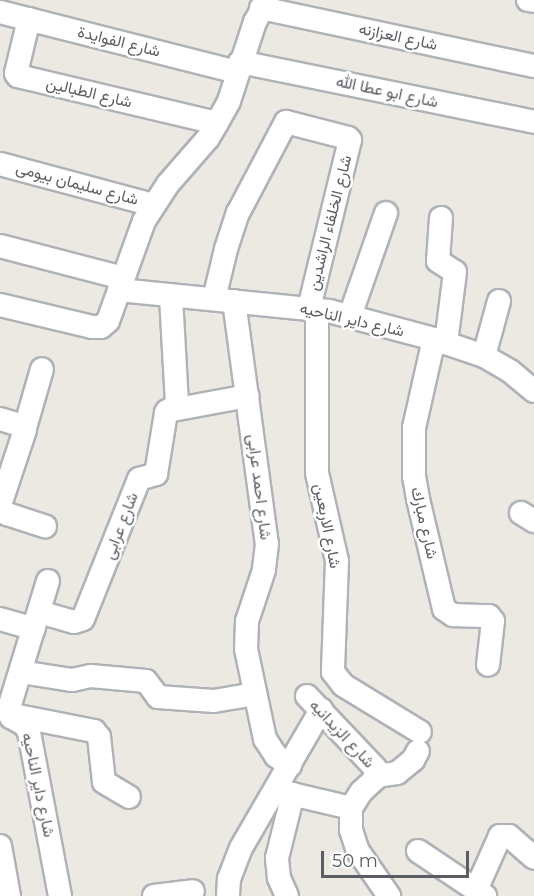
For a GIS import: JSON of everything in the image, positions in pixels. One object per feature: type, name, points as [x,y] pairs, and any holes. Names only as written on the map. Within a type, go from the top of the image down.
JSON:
[{"type":"street","points":[[528,0],[534,1]]},
{"type":"street","points":[[0,305],[101,327],[108,321],[134,243],[153,205],[217,123],[229,101],[239,67],[264,4]]},
{"type":"street","name":"شارع العزازنه","points":[[264,4],[534,66]]},
{"type":"street","name":"شارع الفوايدة","points":[[0,12],[239,67]]},
{"type":"street","name":"شارع الطبالين","points":[[29,19],[16,73],[18,76],[217,123]]},
{"type":"street","name":"شارع ابو عطا الله","points":[[239,67],[534,122]]},
{"type":"street","name":"شارع الخلفاء الراشدين","points":[[224,300],[235,222],[284,123],[350,139],[313,309]]},
{"type":"street","name":"شارع سليمان بيومى","points":[[0,164],[153,205]]},
{"type":"street","points":[[350,316],[386,213]]},
{"type":"street","points":[[440,341],[455,272],[438,261],[441,218]]},
{"type":"street","name":"شارع داير الناحيه","points":[[0,246],[121,284],[171,295],[313,309],[350,316],[440,341],[484,357],[510,371],[534,391]]},
{"type":"street","name":"شارع عرابى","points":[[36,621],[77,623],[85,616],[139,479],[156,474],[167,411],[177,404],[171,295]]},
{"type":"street","name":"شارع احمد عرابى","points":[[224,300],[248,396],[267,544],[264,570],[250,607],[246,634],[248,663],[268,745],[276,756],[290,765]]},
{"type":"street","points":[[484,357],[499,301]]},
{"type":"street","name":"شارع الاربعين","points":[[313,309],[317,473],[337,561],[333,672],[343,685],[419,742],[413,760],[397,772],[376,776]]},
{"type":"street","name":"شارع مبارك","points":[[440,341],[414,428],[416,488],[444,609],[453,615],[489,616],[493,621],[488,665]]},
{"type":"street","points":[[42,369],[0,505],[6,514],[45,526]]},
{"type":"street","points":[[167,411],[248,396]]},
{"type":"street","points":[[0,419],[25,428]]},
{"type":"street","name":"شارع داير الناحيه","points":[[48,581],[21,672],[9,708],[5,713],[25,725],[29,732],[60,896]]},
{"type":"street","points":[[0,620],[36,621]]},
{"type":"street","points":[[21,672],[72,680],[90,676],[146,681],[158,697],[214,701],[255,694]]},
{"type":"street","name":"شارع الزيدانيه","points":[[290,765],[314,703],[375,768],[376,776],[361,792],[351,808]]},
{"type":"street","points":[[5,713],[94,731],[99,737],[104,782],[129,797]]},
{"type":"street","points":[[287,896],[279,878],[277,858],[290,765]]},
{"type":"street","points":[[285,792],[351,808],[351,830],[358,851],[389,896]]},
{"type":"street","points":[[228,896],[234,863],[285,792]]},
{"type":"street","points":[[418,851],[480,893],[500,836],[509,836],[534,858]]},
{"type":"street","points":[[0,846],[9,896]]},
{"type":"street","points":[[154,896],[193,891]]}]
